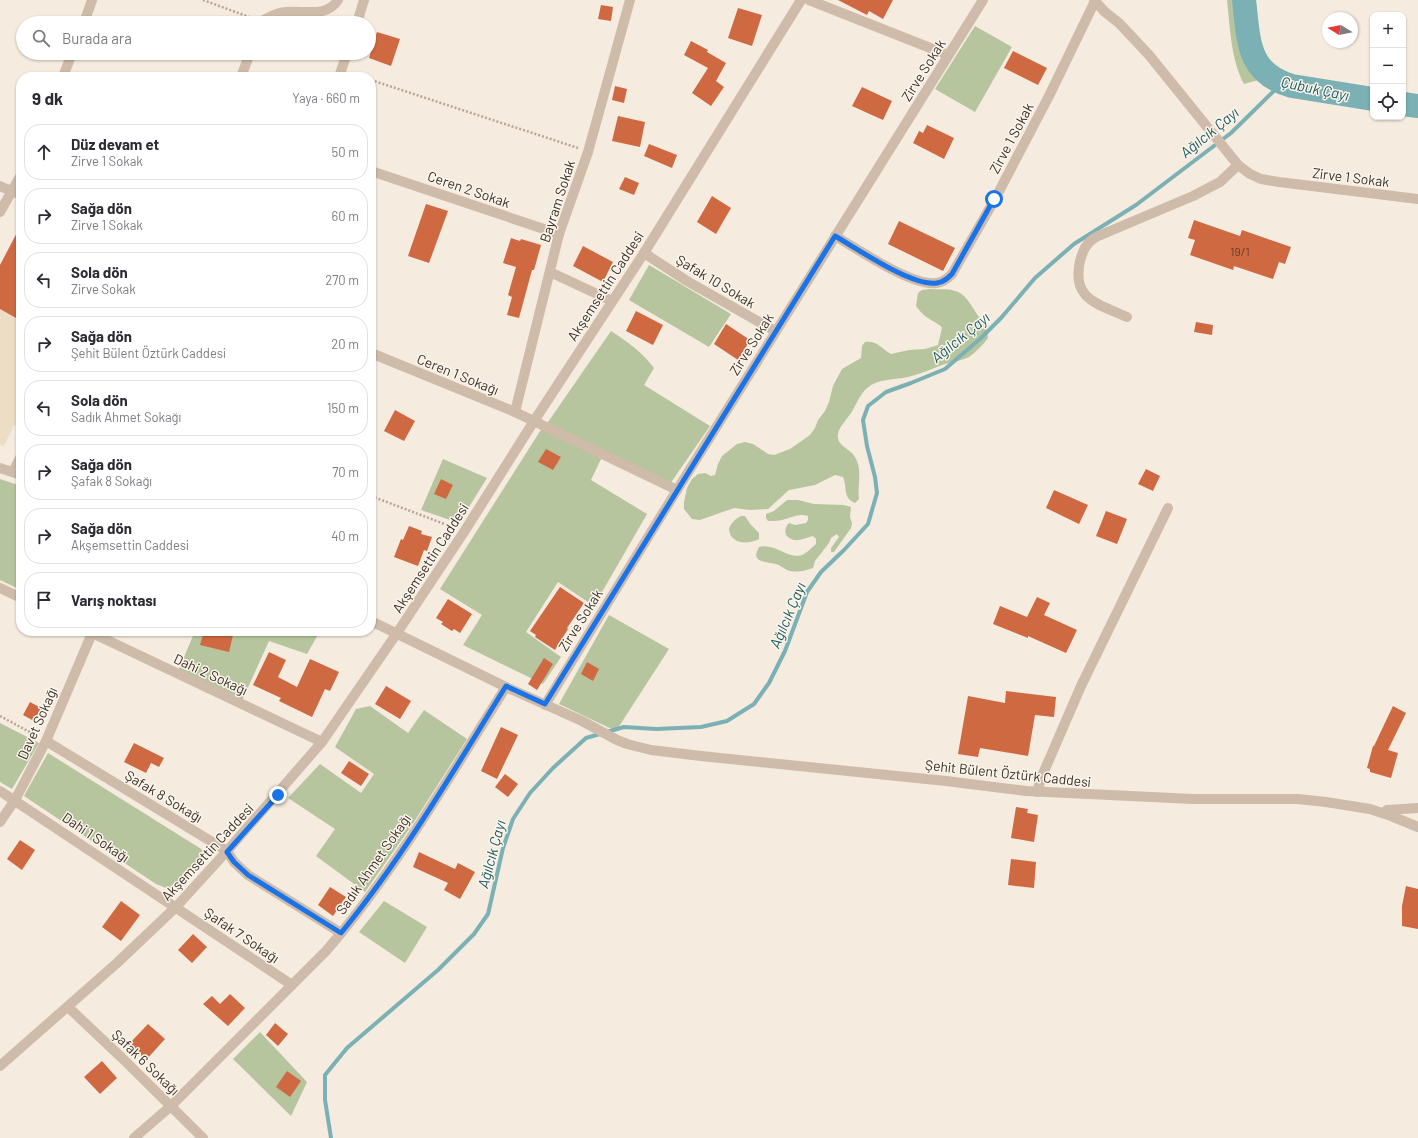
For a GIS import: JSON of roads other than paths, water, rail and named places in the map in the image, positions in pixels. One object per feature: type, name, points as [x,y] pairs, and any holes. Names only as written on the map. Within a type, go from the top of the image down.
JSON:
[{"type":"street","points":[[86,16],[92,0]]},
{"type":"street","points":[[272,16],[277,13],[285,12],[319,12],[328,10],[334,6],[338,0]]},
{"type":"street","points":[[358,16],[364,0]]},
{"type":"street","name":"Bayram Sokak","points":[[515,412],[558,234],[588,152],[630,0]]},
{"type":"street","name":"Akşemsettin Caddesi","points":[[0,1066],[117,963],[176,907],[227,852],[322,742],[464,532],[534,421],[644,253],[801,0]]},
{"type":"street","points":[[809,0],[948,55]]},
{"type":"street","name":"Zirve Sokak","points":[[545,704],[983,0]]},
{"type":"street","name":"Zirve 1 Sokak","points":[[835,236],[901,275],[916,281],[937,284],[945,281],[952,274],[994,199],[1049,96],[1095,1],[1104,12],[1119,23],[1149,55],[1222,147],[1238,165],[1250,174],[1261,179],[1279,182],[1418,198]]},
{"type":"street","points":[[66,72],[70,60]]},
{"type":"street","points":[[243,72],[247,60]]},
{"type":"street","points":[[341,72],[345,60]]},
{"type":"street","points":[[1127,317],[1088,298],[1083,292],[1078,276],[1084,247],[1096,237],[1193,196],[1220,182],[1238,165]]},
{"type":"street","name":"Ceren 2 Sokak","points":[[376,173],[558,234]]},
{"type":"street","points":[[0,186],[16,193],[0,212]]},
{"type":"street","name":"Şafak 10 Sokak","points":[[644,253],[686,281],[776,332]]},
{"type":"street","points":[[550,272],[612,302]]},
{"type":"street","name":"Ceren 1 Sokağı","points":[[376,355],[515,412],[677,490]]},
{"type":"street","points":[[0,468],[16,473]]},
{"type":"street","points":[[1037,792],[1042,776],[1080,686],[1168,508]]},
{"type":"street","points":[[0,588],[16,596]]},
{"type":"street","points":[[376,623],[545,704]]},
{"type":"street","name":"Davet Sokağı","points":[[0,822],[15,800],[46,741],[89,636]]},
{"type":"street","name":"Dahi 2 Sokağı","points":[[99,636],[322,742]]},
{"type":"street","name":"Sadık Ahmet Sokağı","points":[[134,1138],[172,1106],[326,951],[341,933],[398,858],[506,686]]},
{"type":"street","name":"Şehit Bülent Öztürk Caddesi","points":[[545,704],[582,721],[617,740],[651,750],[1037,792],[1193,799],[1298,799],[1349,805],[1383,813],[1418,827]]},
{"type":"street","name":"Şafak 8 Sokağı","points":[[46,741],[227,852],[234,862],[248,875],[341,933]]},
{"type":"street","name":"Dahi 1 Sokağı","points":[[0,791],[176,907]]},
{"type":"street","points":[[1383,813],[1386,810],[1418,808]]},
{"type":"street","name":"Şafak 7 Sokağı","points":[[176,907],[292,985]]},
{"type":"street","name":"Şafak 6 Sokağı","points":[[68,1007],[172,1106],[203,1138]]},
{"type":"waterway","name":"Ağılcık Çayı","points":[[1244,0],[1249,41],[1258,63],[1266,73],[1277,80],[1292,86],[1370,99]]},
{"type":"waterway","name":"Ağılcık Çayı","points":[[331,1138],[325,1100],[325,1075],[347,1048],[438,970],[474,934],[488,914],[503,848],[513,819],[530,793],[553,768],[586,738],[624,727],[656,729],[701,727],[727,721],[754,704],[769,683],[785,651],[807,592],[821,572],[868,524],[877,493],[863,420],[868,406],[886,392],[945,369],[980,339],[1001,318],[1035,278],[1074,244],[1136,205],[1231,133],[1282,83]]},
{"type":"waterway","name":"Çubuk Çayı","points":[[1406,104],[1418,106]]}]
